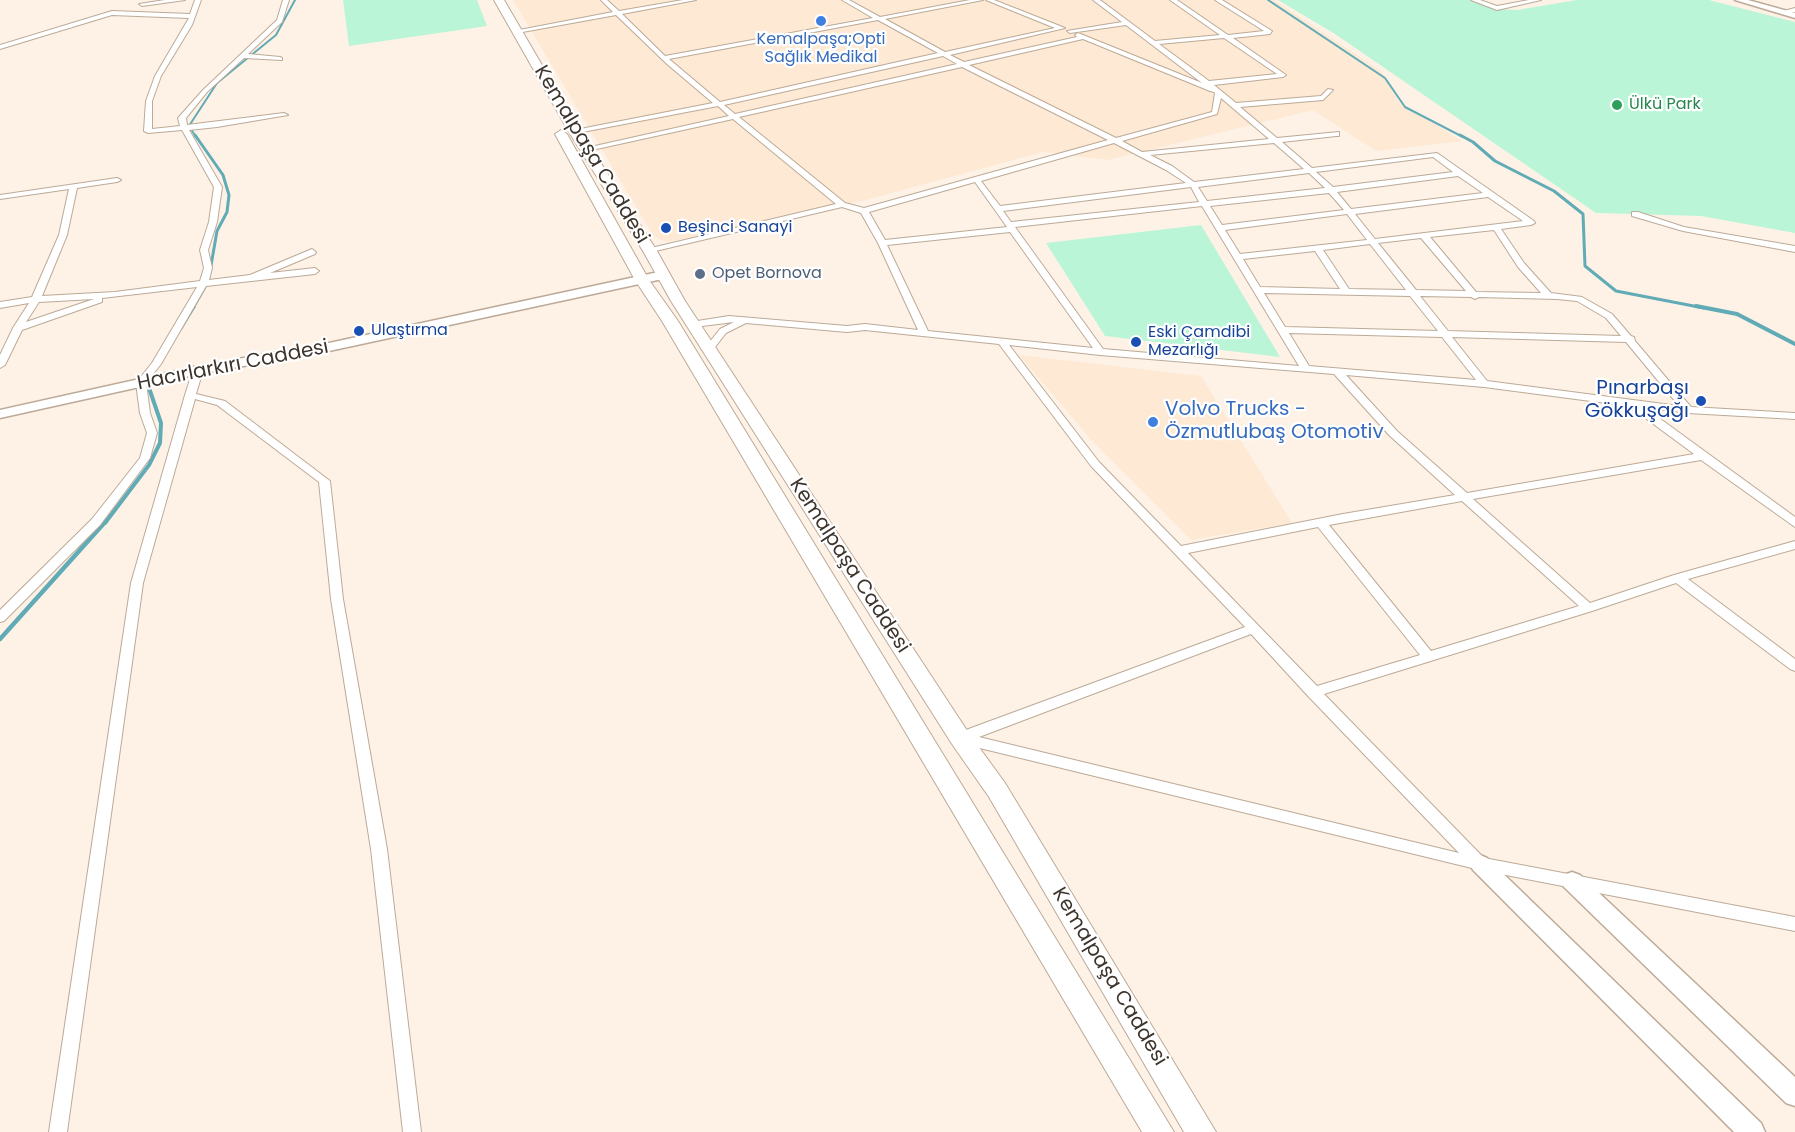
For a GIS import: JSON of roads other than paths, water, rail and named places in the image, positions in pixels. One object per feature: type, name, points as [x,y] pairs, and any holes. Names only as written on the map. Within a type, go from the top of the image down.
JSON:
[{"type":"main road","name":"Kemalpaşa Caddesi","points":[[488,0],[642,280],[709,349],[960,738],[997,790],[1201,1132]]},
{"type":"main road","name":"Kemalpaşa Caddesi","points":[[499,0],[575,132],[650,251],[663,275],[682,322],[1159,1132]]},
{"type":"street","points":[[142,4],[182,0]]},
{"type":"street","points":[[198,0],[192,16],[158,76],[149,101],[148,131],[284,115]]},
{"type":"street","points":[[0,618],[96,522],[145,459],[152,433],[145,413],[141,384],[156,364],[204,282],[208,268],[204,250],[213,222],[218,187],[189,127],[182,118],[205,91],[280,21],[286,0]]},
{"type":"street","points":[[604,0],[664,58],[842,206]]},
{"type":"street","points":[[616,12],[674,0]]},
{"type":"street","points":[[515,29],[693,0]]},
{"type":"street","points":[[845,0],[966,66],[1140,154],[1193,185],[1306,369]]},
{"type":"street","points":[[664,58],[980,0]]},
{"type":"street","points":[[989,0],[1219,92]]},
{"type":"street","points":[[1096,0],[1209,83],[1331,190],[1484,384]]},
{"type":"street","points":[[1173,0],[1283,75],[1197,85]]},
{"type":"street","points":[[1155,43],[1270,32],[1218,0]]},
{"type":"street","points":[[1474,0],[1497,8],[1538,0]]},
{"type":"street","points":[[1739,0],[1795,16]]},
{"type":"street","points":[[1783,12],[1795,10]]},
{"type":"street","points":[[0,47],[112,13],[192,16]]},
{"type":"street","points":[[1070,31],[1126,23]]},
{"type":"street","points":[[575,132],[720,104],[1062,28]]},
{"type":"street","points":[[586,150],[966,66],[1084,37]]},
{"type":"street","points":[[245,56],[280,59]]},
{"type":"street","points":[[650,251],[842,206],[864,211],[1215,112],[1238,107],[1323,98],[1330,90]]},
{"type":"street","points":[[1215,112],[1219,92]]},
{"type":"street","points":[[1140,154],[1336,134]]},
{"type":"street","points":[[998,208],[1434,154],[1531,223],[1238,257]]},
{"type":"street","points":[[882,243],[1460,173]]},
{"type":"street","points":[[0,197],[117,180]]},
{"type":"street","points":[[977,180],[1100,352]]},
{"type":"street","points":[[0,365],[18,328],[36,299],[63,235],[74,186]]},
{"type":"street","points":[[1220,228],[1491,194]]},
{"type":"street","points":[[864,211],[882,243],[925,334]]},
{"type":"street","points":[[1635,214],[1683,229],[1795,249]]},
{"type":"street","points":[[1496,227],[1521,265],[1550,296]]},
{"type":"street","points":[[1424,236],[1475,296]]},
{"type":"street","points":[[1318,249],[1346,292]]},
{"type":"street","points":[[252,277],[312,252]]},
{"type":"street","points":[[0,305],[36,299],[115,295],[204,282],[315,271]]},
{"type":"street","name":"Hacırlarkırı Caddesi","points":[[0,414],[198,370],[328,347],[663,275]]},
{"type":"street","points":[[1258,290],[1579,298],[1610,316],[1688,410]]},
{"type":"street","points":[[18,328],[115,295]]},
{"type":"street","points":[[682,322],[754,313],[850,322],[865,327],[1100,352],[1484,384],[1688,410],[1795,416]]},
{"type":"street","points":[[682,322],[746,320],[846,329],[865,327]]},
{"type":"street","points":[[709,349],[723,331],[746,320]]},
{"type":"street","points":[[1283,330],[1631,339]]},
{"type":"street","points":[[1002,342],[1095,464],[1480,864],[1752,1132]]},
{"type":"street","points":[[58,1132],[137,583],[198,370]]},
{"type":"street","points":[[1337,372],[1393,433],[1588,608]]},
{"type":"street","points":[[190,395],[220,403],[324,481],[337,598],[379,849],[412,1132]]},
{"type":"street","points":[[1633,404],[1795,523]]},
{"type":"street","points":[[1178,551],[1321,523],[1703,456]]},
{"type":"street","points":[[1321,523],[1429,657]]},
{"type":"street","points":[[1313,692],[1588,608],[1678,578],[1795,545]]},
{"type":"street","points":[[1678,578],[1795,666]]},
{"type":"street","points":[[960,738],[1252,629]]},
{"type":"street","points":[[960,738],[1480,864],[1795,924]]},
{"type":"street","points":[[1572,881],[1795,1094]]},
{"type":"waterway","points":[[196,137],[189,126],[217,83],[276,35],[295,0]]},
{"type":"waterway","points":[[1268,0],[1385,78],[1405,107],[1463,137]]},
{"type":"waterway","points":[[195,135],[223,175],[229,195],[227,212],[217,231],[209,277]]},
{"type":"waterway","points":[[1460,135],[1473,142],[1495,161],[1554,191],[1583,214],[1585,266],[1616,291],[1704,308]]},
{"type":"waterway","points":[[193,308],[205,287]]},
{"type":"waterway","points":[[180,329],[194,306]]},
{"type":"waterway","points":[[1696,306],[1737,314],[1795,344]]},
{"type":"waterway","points":[[105,523],[149,465],[160,443],[161,423],[148,385]]},
{"type":"waterway","points":[[0,639],[106,521]]},
{"type":"place","name":"Kemalpaşa;Opti Sağlık Medikal","points":[[821,21]]},
{"type":"place","name":"Ülkü Park","points":[[1617,105]]},
{"type":"place","name":"Beşinci Sanayi","points":[[666,228]]},
{"type":"place","name":"Opet Bornova","points":[[700,274]]},
{"type":"place","name":"Ulaştırma","points":[[359,331]]},
{"type":"place","name":"Eski Çamdibi Mezarlığı","points":[[1136,342]]},
{"type":"place","name":"Pınarbaşı Gökkuşağı","points":[[1701,401]]},
{"type":"place","name":"Volvo Trucks - Özmutlubaş Otomotiv","points":[[1153,422]]}]
